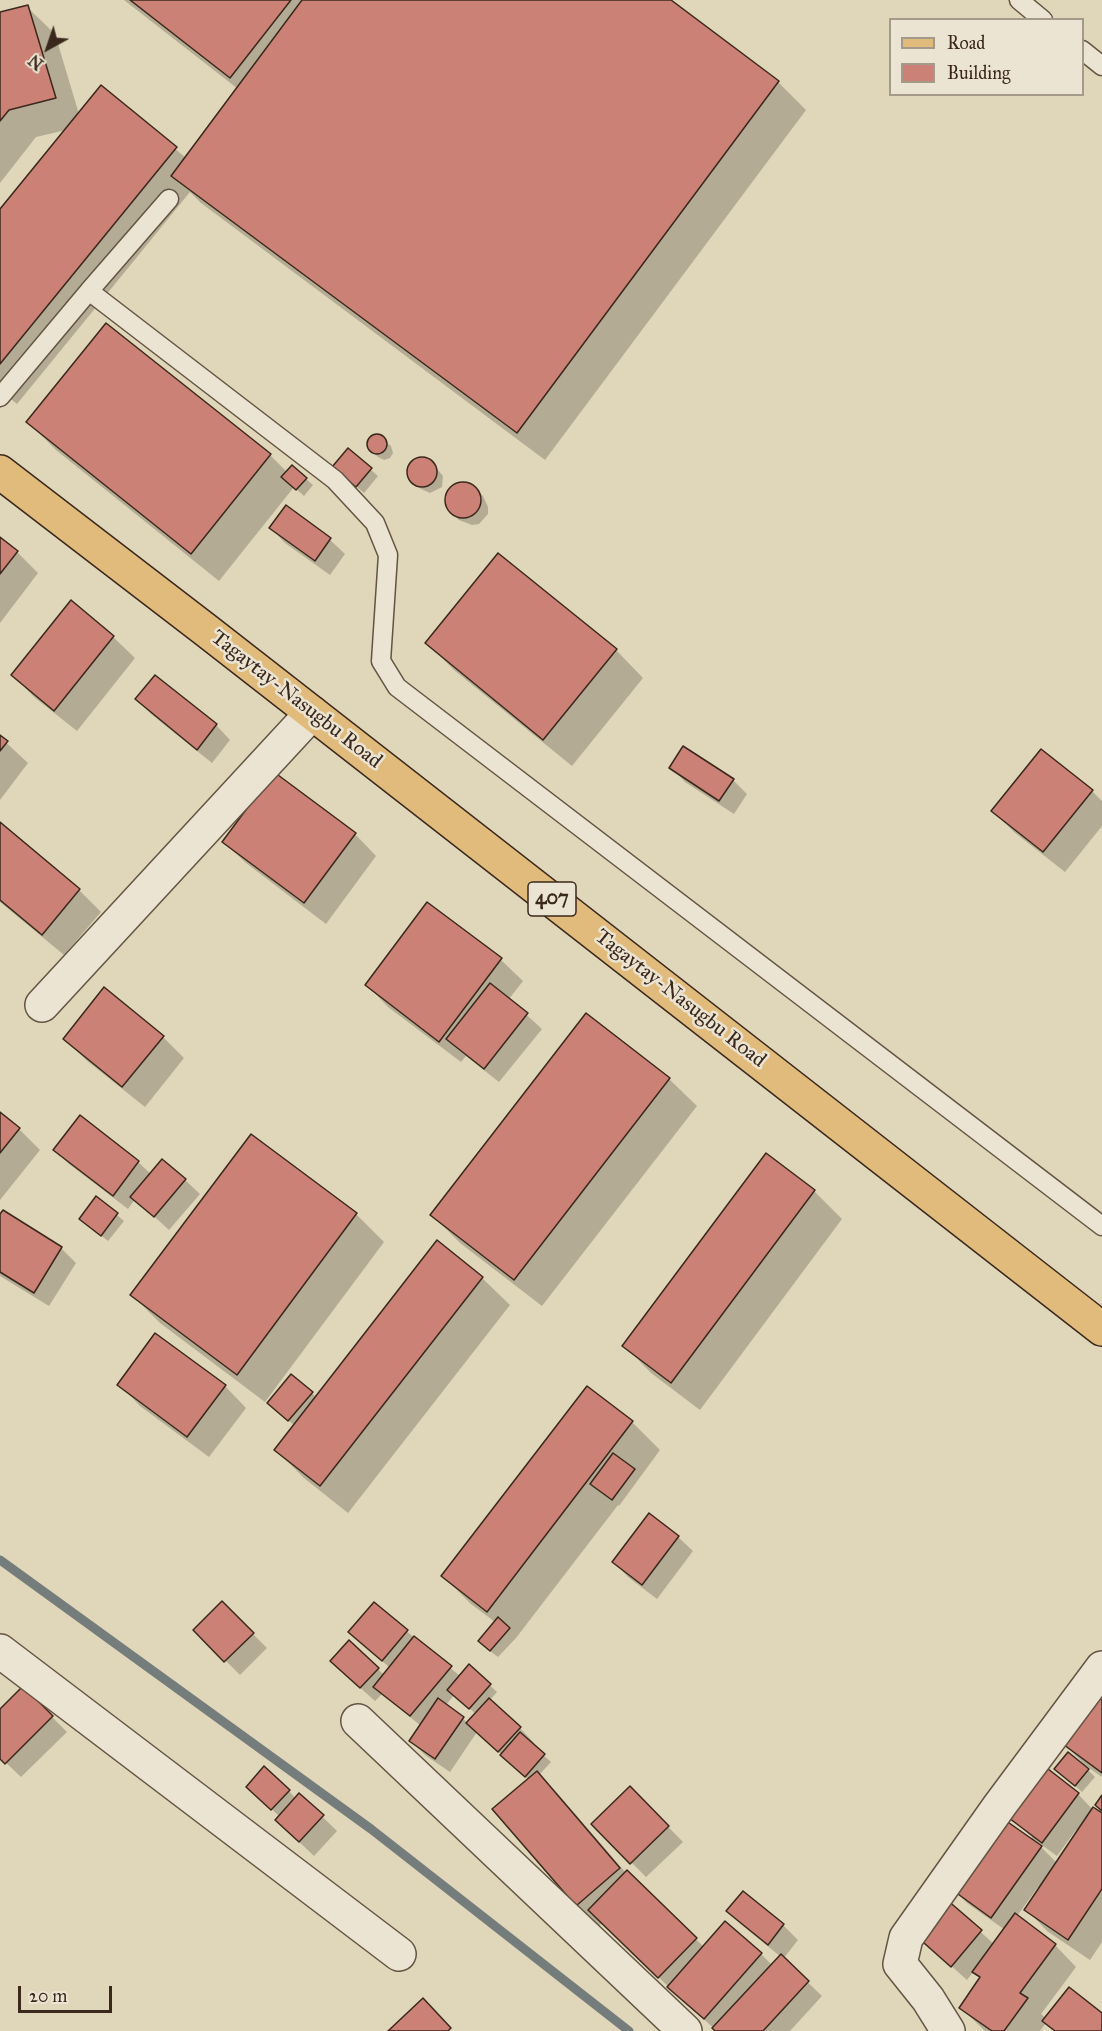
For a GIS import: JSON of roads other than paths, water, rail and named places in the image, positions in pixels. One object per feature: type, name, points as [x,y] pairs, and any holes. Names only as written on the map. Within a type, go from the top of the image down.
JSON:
[{"type":"main road","name":"Tagaytay-Nasugbu Road","points":[[0,472],[1102,1329]]},
{"type":"street","points":[[42,1005],[312,713]]},
{"type":"street","points":[[0,1651],[399,1954]]},
{"type":"street","points":[[948,2031],[928,1999],[900,1964],[906,1938],[1000,1804],[1102,1668]]},
{"type":"street","points":[[358,1721],[685,2031]]},
{"type":"lane","points":[[1019,0],[1042,18]]},
{"type":"lane","points":[[1084,51],[1102,66]]},
{"type":"lane","points":[[0,397],[169,199]]},
{"type":"lane","points":[[89,291],[335,480],[375,523],[388,555],[381,661],[397,687],[1102,1226]]},
{"type":"waterway","points":[[0,1560],[371,1829],[629,2031]]}]
